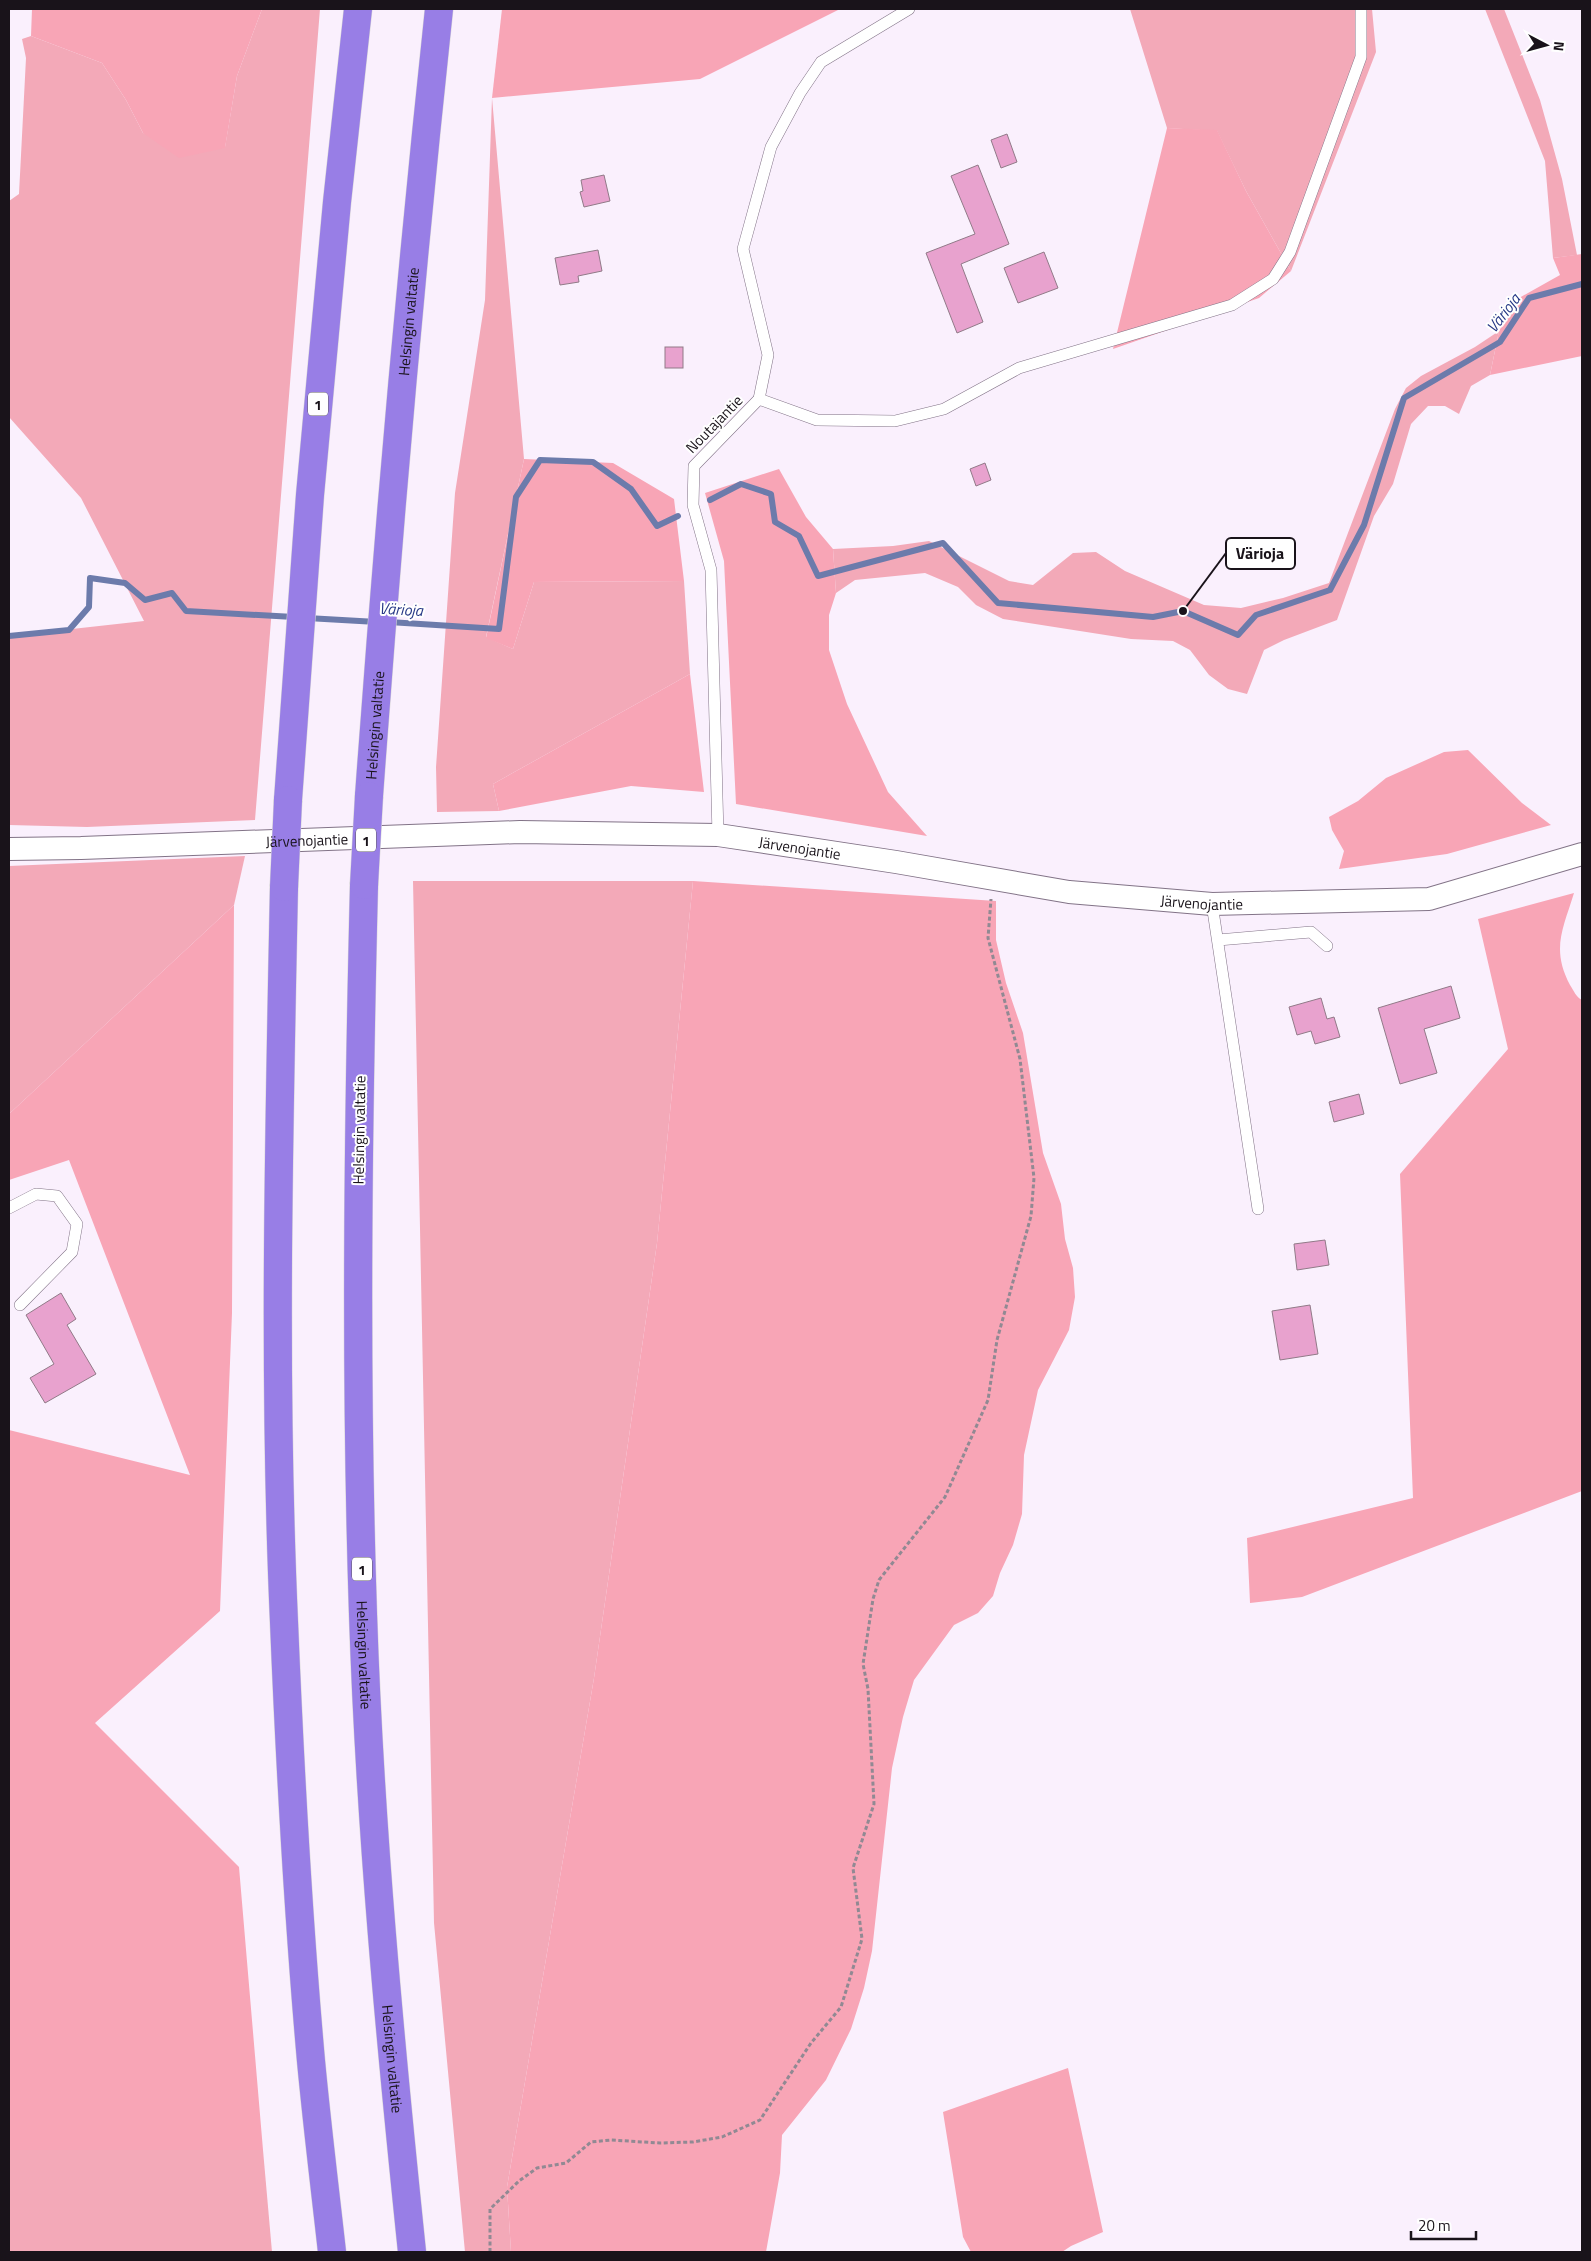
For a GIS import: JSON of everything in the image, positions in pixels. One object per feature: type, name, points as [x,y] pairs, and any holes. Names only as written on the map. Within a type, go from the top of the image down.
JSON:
[{"type":"highway","name":"1","points":[[332,2252],[311,2063],[296,1857],[284,1619],[279,1414],[278,1150],[284,887],[288,800],[310,496],[337,202],[358,9]]},
{"type":"highway","name":"Helsingin valtatie","points":[[412,2252],[390,2036],[375,1848],[363,1616],[358,1414],[358,1148],[368,796],[391,503],[416,225],[439,9]]},
{"type":"street","name":"Järvenojantie","points":[[9,849],[520,832],[718,834],[1069,892],[1212,904],[1429,899],[1582,854]]},
{"type":"lane","points":[[759,399],[768,355],[743,249],[771,147],[800,93],[821,62],[909,9]]},
{"type":"lane","name":"Noutajantie","points":[[718,834],[711,570],[693,505],[694,466],[759,399],[817,420],[895,421],[944,409],[1019,368],[1232,305],[1273,279],[1290,252],[1361,57],[1361,9]]},
{"type":"lane","points":[[1212,904],[1258,1209]]},
{"type":"lane","points":[[1218,940],[1311,932],[1327,946]]},
{"type":"lane","points":[[9,1208],[36,1194],[57,1196],[77,1224],[72,1252],[20,1305]]},
{"type":"path","points":[[490,2252],[490,2209],[519,2181],[537,2168],[566,2163],[591,2142],[611,2140],[660,2143],[693,2142],[722,2137],[760,2120],[811,2043],[841,2007],[862,1939],[853,1868],[874,1804],[868,1689],[863,1664],[873,1599],[880,1580],[946,1497],[988,1400],[997,1340],[1031,1216],[1034,1178],[1020,1058],[988,938],[992,879]]},
{"type":"shaded area","points":[[32,9],[262,9],[237,76],[225,148],[179,158],[143,133],[126,100],[102,63],[31,36]]},
{"type":"shaded area","points":[[262,9],[320,9],[255,820],[87,827],[9,825],[9,636],[144,621],[81,498],[9,417],[9,201],[19,194],[26,58],[22,39],[31,36],[102,63],[126,100],[143,133],[225,147],[237,76]]},
{"type":"shaded area","points":[[502,9],[840,9],[700,79],[492,98]]},
{"type":"shaded area","points":[[1130,9],[1372,9],[1376,52],[1291,271],[1246,191],[1217,131],[1167,128]]},
{"type":"shaded area","points":[[1485,9],[1504,9],[1540,100],[1562,179],[1577,255],[1553,258],[1545,161]]},
{"type":"shaded area","points":[[492,98],[524,459],[486,637],[513,649],[534,582],[684,581],[690,674],[493,784],[499,811],[437,812],[436,767],[455,493],[485,300]]},
{"type":"shaded area","points":[[1167,128],[1217,130],[1246,191],[1291,271],[1259,298],[1113,349]]},
{"type":"shaded area","points":[[1582,254],[1582,356],[1490,375],[1499,331],[1519,298],[1560,275],[1553,258]]},
{"type":"shaded area","points":[[1499,331],[1490,375],[1471,386],[1459,414],[1445,406],[1428,406],[1411,424],[1393,484],[1374,516],[1337,620],[1284,640],[1264,650],[1247,694],[1228,689],[1209,675],[1190,650],[1173,641],[1131,639],[1003,619],[976,605],[958,587],[925,573],[855,580],[836,593],[833,549],[893,546],[929,541],[1009,581],[1033,585],[1073,553],[1096,552],[1125,571],[1204,605],[1241,608],[1283,598],[1329,583],[1395,409],[1406,388],[1421,376],[1475,347]]},
{"type":"shaded area","points":[[524,459],[613,463],[674,499],[684,581],[534,582],[513,649],[486,638]]},
{"type":"shaded area","points":[[779,469],[806,517],[833,549],[836,593],[829,615],[829,650],[847,704],[888,792],[927,836],[736,804],[724,561],[705,493]]},
{"type":"shaded area","points":[[690,674],[704,792],[631,786],[499,811],[493,784]]},
{"type":"shaded area","points":[[1468,750],[1522,803],[1551,825],[1447,854],[1339,869],[1344,851],[1332,830],[1329,817],[1358,801],[1386,778],[1444,752]]},
{"type":"shaded area","points":[[245,856],[234,905],[9,1114],[9,866]]},
{"type":"shaded area","points":[[413,881],[693,881],[657,1243],[594,1678],[507,2187],[511,2252],[465,2252],[434,1923]]},
{"type":"shaded area","points":[[693,881],[996,901],[996,940],[1006,983],[1023,1033],[1043,1153],[1061,1204],[1065,1239],[1073,1268],[1075,1297],[1069,1330],[1038,1390],[1024,1455],[1022,1514],[1013,1545],[1000,1573],[993,1596],[978,1613],[954,1625],[914,1680],[903,1717],[892,1768],[872,1951],[864,1988],[851,2029],[826,2080],[782,2135],[780,2173],[766,2252],[511,2252],[507,2187],[594,1678],[657,1243]]},
{"type":"shaded area","points":[[1574,893],[1563,928],[1560,950],[1564,972],[1575,994],[1582,1000],[1582,1491],[1302,1597],[1250,1603],[1247,1538],[1413,1498],[1400,1174],[1508,1049],[1478,919]]},
{"type":"shaded area","points":[[234,905],[232,1313],[220,1611],[95,1723],[239,1867],[263,2150],[9,2150],[9,1430],[190,1475],[69,1160],[9,1180],[9,1114]]},
{"type":"shaded area","points":[[1068,2068],[1103,2232],[1062,2252],[971,2252],[963,2237],[943,2112]]},
{"type":"shaded area","points":[[9,2150],[263,2150],[272,2252],[9,2252]]},
{"type":"building","points":[[1007,134],[1017,162],[1001,168],[991,140]]},
{"type":"building","points":[[978,165],[1009,244],[961,264],[983,322],[957,333],[926,253],[975,234],[951,176]]},
{"type":"building","points":[[604,175],[610,201],[584,207],[580,192],[583,191],[581,180]]},
{"type":"building","points":[[598,250],[602,271],[578,276],[579,282],[560,285],[555,258]]},
{"type":"building","points":[[1044,252],[1058,288],[1018,303],[1004,268]]},
{"type":"building","points":[[665,347],[683,347],[683,368],[665,368]]},
{"type":"building","points":[[985,463],[991,480],[976,486],[970,469]]},
{"type":"building","points":[[1451,986],[1460,1018],[1424,1029],[1437,1073],[1400,1084],[1378,1008]]},
{"type":"building","points":[[1321,998],[1327,1019],[1334,1017],[1340,1037],[1315,1044],[1311,1031],[1297,1035],[1289,1007]]},
{"type":"building","points":[[1359,1094],[1364,1114],[1334,1122],[1329,1102]]},
{"type":"building","points":[[1325,1240],[1329,1265],[1297,1270],[1294,1244]]},
{"type":"building","points":[[61,1293],[76,1319],[67,1325],[96,1374],[45,1403],[30,1378],[54,1364],[26,1315]]},
{"type":"building","points":[[1310,1305],[1318,1354],[1280,1360],[1272,1311]]},
{"type":"waterway","name":"Värioja","points":[[710,500],[741,484],[771,494],[775,522],[799,536],[818,576],[943,543],[998,603],[1153,617],[1183,611],[1238,635],[1256,615],[1330,590],[1364,525],[1404,398],[1500,342],[1529,298],[1582,284]]},
{"type":"waterway","name":"Värioja","points":[[389,622],[499,629],[516,497],[540,460],[593,462],[631,489],[657,526],[678,516]]},
{"type":"waterway","name":"Värioja","points":[[9,636],[69,630],[89,607],[90,578],[125,583],[145,600],[172,593],[186,611],[294,617]]},
{"type":"waterway","name":"Värioja","points":[[307,618],[377,622]]},
{"type":"place","name":"Värioja","points":[[1183,611]]}]
